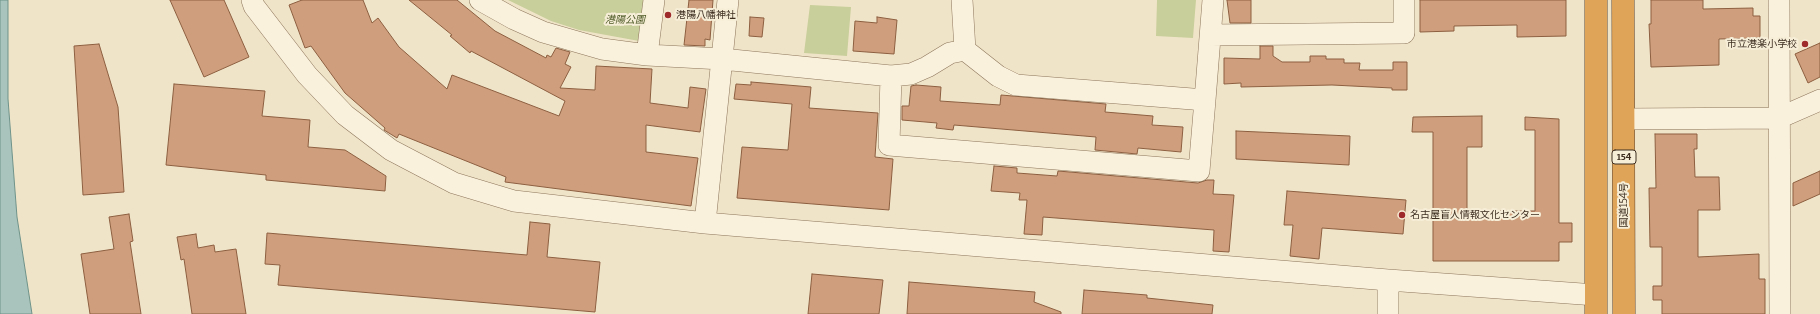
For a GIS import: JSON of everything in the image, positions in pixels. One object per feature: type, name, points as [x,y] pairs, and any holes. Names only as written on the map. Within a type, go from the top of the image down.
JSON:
[{"type":"highway","points":[[1596,0],[1596,304]]},
{"type":"highway","name":"国道154号","points":[[1622,0],[1624,119],[1624,314]]},
{"type":"street","points":[[252,0],[254,6],[307,75],[345,115],[391,150],[454,183],[514,201],[705,223],[1388,280],[1596,304]]},
{"type":"street","points":[[480,0],[514,19],[543,32],[602,49],[647,55],[722,59],[891,76],[911,74],[927,68],[950,53],[966,50]]},
{"type":"street","points":[[647,55],[654,0]]},
{"type":"street","points":[[705,223],[728,0]]},
{"type":"street","points":[[962,0],[966,50],[998,76],[1016,85],[1205,100]]},
{"type":"street","points":[[891,76],[889,145],[1199,171],[1213,0]]},
{"type":"street","points":[[1211,35],[1404,33],[1404,0]]},
{"type":"street","points":[[1778,0],[1780,314]]},
{"type":"street","points":[[1624,119],[1779,118],[1820,100]]},
{"type":"street","points":[[1388,280],[1388,314]]},
{"type":"green space","name":"港陽公園","points":[[508,0],[649,0],[639,41],[579,30],[551,21]]},
{"type":"green space","points":[[1157,0],[1196,0],[1193,38],[1156,36]]},
{"type":"green space","points":[[810,5],[851,7],[847,56],[804,53]]},
{"type":"water","points":[[0,0],[8,0],[8,99],[17,217],[32,314],[0,314]]},
{"type":"building","points":[[170,0],[224,0],[249,57],[204,77]]},
{"type":"building","points":[[302,0],[363,0],[372,23],[378,18],[399,47],[447,89],[452,75],[559,116],[565,101],[471,51],[470,53],[450,36],[452,35],[409,0],[457,0],[495,31],[546,58],[547,55],[551,57],[556,48],[570,52],[565,64],[571,67],[560,88],[595,90],[596,66],[652,69],[650,103],[688,108],[690,87],[706,89],[700,132],[646,125],[646,152],[698,158],[691,206],[505,182],[506,177],[399,134],[397,138],[384,130],[385,128],[345,93],[311,46],[305,48],[289,5]]},
{"type":"building","points":[[689,0],[713,0],[710,40],[705,39],[705,46],[684,45]]},
{"type":"building","points":[[1227,0],[1251,0],[1251,23],[1230,23]]},
{"type":"building","points":[[1420,0],[1566,0],[1566,36],[1517,37],[1517,25],[1454,26],[1454,31],[1420,32]]},
{"type":"building","points":[[1651,0],[1703,0],[1703,9],[1753,8],[1753,16],[1760,16],[1760,38],[1719,39],[1719,65],[1651,67],[1649,24],[1651,24]]},
{"type":"building","points":[[750,17],[764,18],[762,37],[749,36]]},
{"type":"building","points":[[877,17],[897,20],[894,54],[853,51],[855,21],[877,23]]},
{"type":"building","points":[[1820,43],[1820,77],[1808,83],[1795,54]]},
{"type":"building","points":[[99,44],[118,107],[124,192],[83,195],[74,46]]},
{"type":"building","points":[[1260,46],[1273,46],[1273,56],[1282,62],[1310,62],[1310,56],[1326,56],[1326,59],[1344,59],[1344,63],[1360,63],[1359,70],[1393,70],[1393,62],[1407,62],[1407,90],[1332,85],[1241,87],[1241,83],[1224,84],[1224,58],[1260,59]]},
{"type":"building","points":[[751,82],[811,87],[809,108],[878,113],[875,157],[893,159],[889,210],[737,198],[742,147],[788,150],[792,104],[734,99],[736,84],[751,85]]},
{"type":"building","points":[[174,84],[265,91],[262,116],[310,120],[308,147],[345,150],[386,176],[385,191],[266,180],[266,175],[166,165]]},
{"type":"building","points":[[911,86],[941,87],[940,101],[1000,105],[1001,95],[1106,104],[1105,112],[1153,116],[1152,125],[1183,127],[1181,152],[1138,148],[1137,154],[1095,150],[1096,137],[954,125],[953,130],[936,128],[937,123],[902,120],[902,106],[909,106]]},
{"type":"building","points":[[1482,116],[1482,147],[1467,147],[1467,211],[1535,211],[1535,130],[1525,130],[1525,117],[1559,119],[1559,223],[1572,223],[1572,242],[1559,242],[1559,261],[1433,261],[1433,132],[1412,132],[1413,117]]},
{"type":"building","points":[[1236,131],[1350,136],[1349,165],[1236,159]]},
{"type":"building","points":[[1655,134],[1697,134],[1697,149],[1694,149],[1695,177],[1719,177],[1720,210],[1698,210],[1698,257],[1759,254],[1759,279],[1765,279],[1765,314],[1662,314],[1662,300],[1653,300],[1653,286],[1662,286],[1662,247],[1650,247],[1649,188],[1656,188]]},
{"type":"building","points":[[994,166],[1017,168],[1017,173],[1057,176],[1058,171],[1198,183],[1207,180],[1214,180],[1213,194],[1234,195],[1229,252],[1213,251],[1214,230],[1043,217],[1042,235],[1024,234],[1027,200],[1019,200],[1020,193],[991,191]]},
{"type":"building","points":[[1820,171],[1820,194],[1793,206],[1793,183]]},
{"type":"building","points":[[1287,191],[1406,200],[1403,234],[1322,228],[1319,259],[1290,256],[1293,225],[1284,225]]},
{"type":"building","points":[[129,214],[133,241],[130,242],[141,314],[90,314],[81,254],[114,249],[109,217]]},
{"type":"building","points":[[530,222],[550,224],[547,257],[600,262],[595,312],[278,285],[280,265],[265,264],[267,233],[527,255]]},
{"type":"building","points":[[196,234],[198,248],[214,245],[215,252],[236,249],[246,314],[192,314],[184,259],[181,260],[177,237]]},
{"type":"building","points":[[812,274],[883,280],[879,314],[808,314]]},
{"type":"building","points":[[909,282],[1035,292],[1034,302],[1061,312],[1061,314],[907,314]]},
{"type":"building","points":[[1084,290],[1147,295],[1147,298],[1213,305],[1212,314],[1082,314]]},
{"type":"place","name":"港陽八幡神社","points":[[668,15]]},
{"type":"place","name":"市立港楽小学校","points":[[1805,44]]},
{"type":"place","name":"名古屋盲人情報文化センター","points":[[1402,215]]}]
